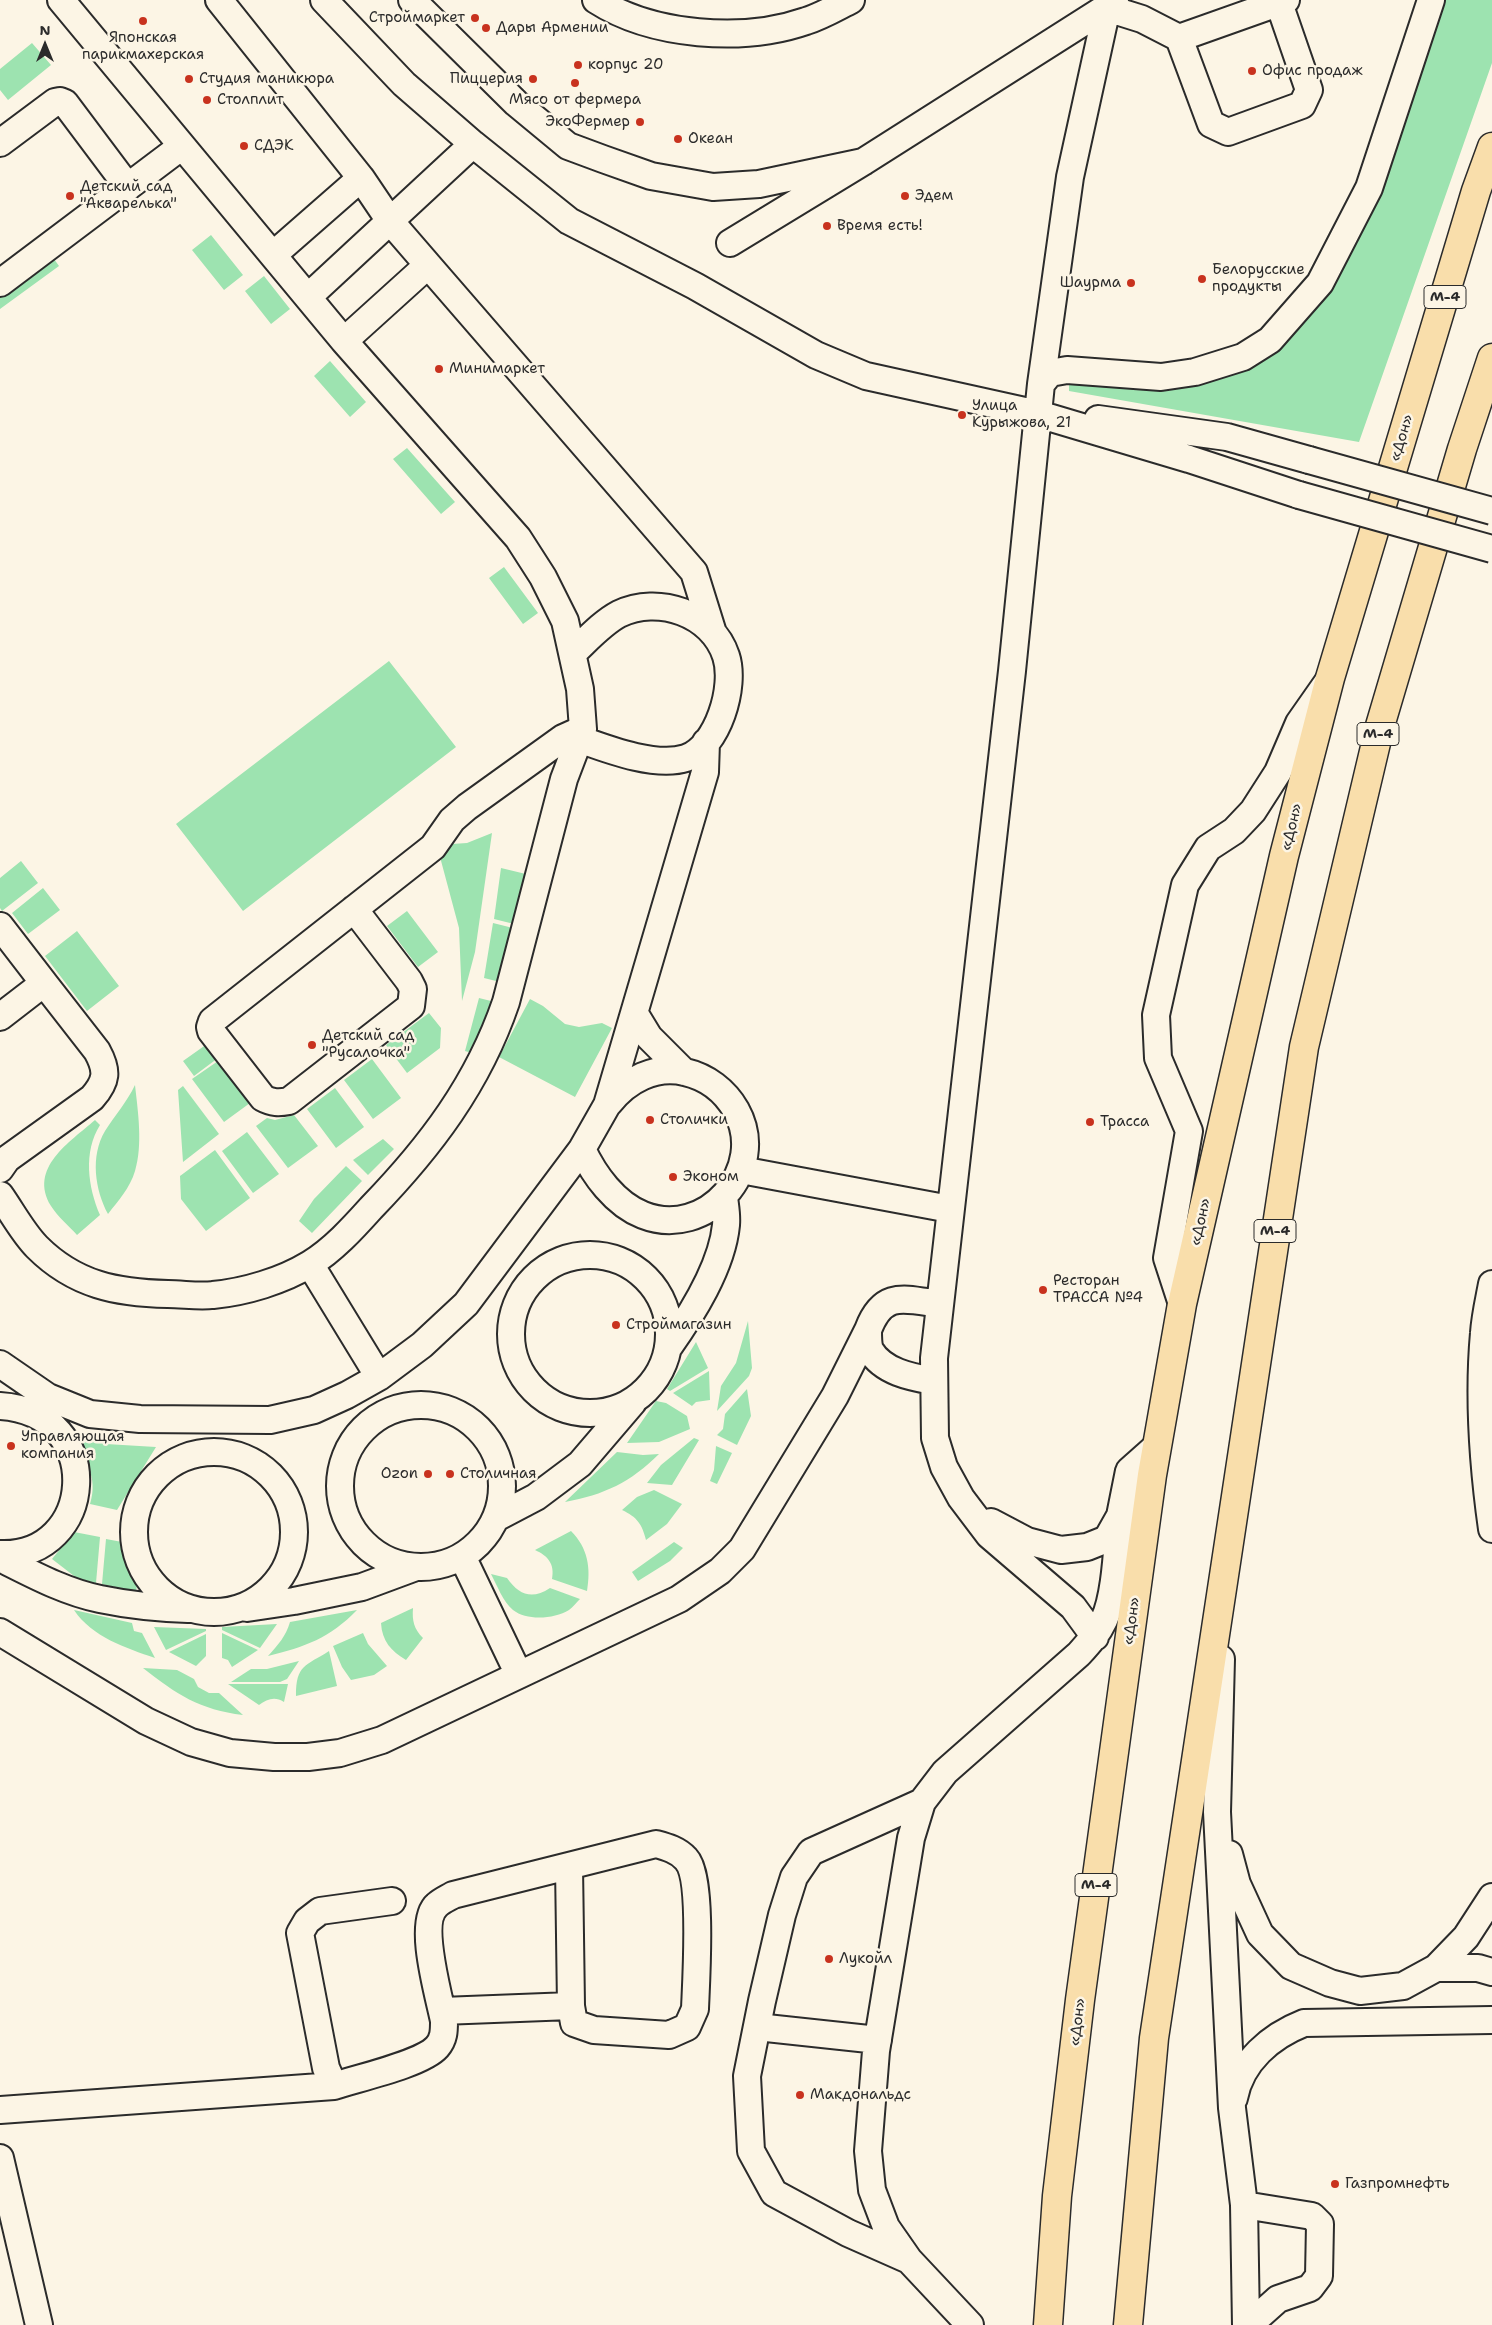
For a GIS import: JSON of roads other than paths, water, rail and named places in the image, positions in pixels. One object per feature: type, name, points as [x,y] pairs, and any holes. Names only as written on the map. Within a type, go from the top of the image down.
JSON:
[{"type":"highway","name":"«Дон»","points":[[1048,2325],[1057,2196],[1079,2010],[1156,1447],[1182,1304],[1284,856],[1330,678],[1476,191],[1492,147]]},
{"type":"highway","name":"М-4","points":[[1128,2325],[1154,2038],[1223,1570],[1304,1048],[1380,726],[1462,449],[1492,358]]},
{"type":"street","points":[[0,1195],[37,1247],[73,1275],[107,1289],[146,1294],[213,1295],[266,1284],[310,1264],[348,1232],[393,1186],[441,1127],[472,1082],[494,1037],[506,1002],[564,779],[581,734],[580,689],[565,620],[543,577],[518,538],[344,341],[61,0]]},
{"type":"street","points":[[219,0],[362,178],[390,221],[694,572],[713,634]]},
{"type":"street","points":[[324,0],[404,84],[473,144],[569,221],[695,286],[816,355],[866,376],[1038,414],[1188,458],[1299,495],[1492,549]]},
{"type":"street","points":[[412,0],[516,103],[568,146],[651,176],[713,187],[759,184],[863,162]]},
{"type":"street","points":[[596,0],[616,13],[675,31],[746,34],[806,21],[851,0]]},
{"type":"street","points":[[1041,384],[1050,373],[1067,370],[1161,377],[1195,372],[1243,357],[1270,340],[1320,283],[1368,188],[1431,0]]},
{"type":"street","points":[[1112,4],[1179,38],[1211,124],[1228,132],[1302,105],[1309,90],[1282,1],[1179,38]]},
{"type":"street","points":[[1095,1637],[1073,1607],[989,1535],[961,1498],[944,1467],[935,1438],[933,1381],[950,1210],[1012,671],[1041,384],[1070,178],[1112,4]]},
{"type":"street","points":[[730,243],[863,162],[1112,4]]},
{"type":"street","points":[[0,143],[55,102],[66,103],[128,187]]},
{"type":"street","points":[[308,298],[473,144]]},
{"type":"street","points":[[0,282],[182,146]]},
{"type":"street","points":[[273,255],[362,178]]},
{"type":"street","points":[[344,341],[428,265]]},
{"type":"street","points":[[1038,414],[1118,421],[1227,438],[1492,510]]},
{"type":"street","points":[[354,909],[410,980],[413,989],[411,1006],[289,1100],[268,1101],[263,1098],[211,1031],[210,1023],[354,909],[433,847],[452,820],[467,807],[563,738],[581,734],[606,749],[660,760],[684,758],[697,753],[706,742],[721,716],[728,687],[727,657],[713,634],[704,624],[680,610],[668,607],[642,607],[630,610],[607,622],[573,653]]},
{"type":"street","points":[[1182,1304],[1167,1258],[1189,1131],[1158,1058],[1156,1015],[1185,885],[1208,848],[1234,831],[1253,811],[1278,772],[1299,723],[1330,678]]},
{"type":"street","points":[[0,1364],[48,1397],[90,1414],[140,1419],[270,1420],[314,1410],[346,1396],[378,1377],[422,1345],[466,1304],[582,1149],[607,1105],[705,772],[706,742]]},
{"type":"street","points":[[0,1169],[7,1159],[92,1098],[102,1087],[105,1073],[103,1062],[97,1051],[2,931]]},
{"type":"street","points":[[0,1017],[44,983]]},
{"type":"street","points":[[635,1014],[649,1037],[684,1072]]},
{"type":"street","points":[[582,1149],[592,1170],[618,1199],[643,1215],[671,1220],[686,1218],[706,1210],[724,1197],[733,1186],[741,1170],[745,1144],[743,1130],[732,1103],[711,1083],[684,1072],[662,1072],[640,1077],[627,1084],[607,1105]]},
{"type":"street","points":[[741,1170],[950,1210]]},
{"type":"street","points":[[496,1518],[536,1497],[580,1464],[657,1376],[668,1348],[694,1312],[718,1256],[726,1224],[724,1197]]},
{"type":"street","points":[[636,1399],[615,1409],[592,1413],[561,1407],[535,1391],[517,1365],[512,1343],[512,1320],[523,1291],[545,1269],[573,1256],[589,1254],[619,1260],[645,1276],[655,1288],[668,1316],[668,1348]]},
{"type":"street","points":[[310,1264],[378,1377]]},
{"type":"street","points":[[1492,1284],[1484,1333],[1487,1400],[1485,1476],[1492,1529]]},
{"type":"street","points":[[0,1632],[146,1721],[191,1742],[230,1753],[274,1757],[308,1757],[340,1752],[382,1740],[679,1599],[720,1571],[742,1549],[835,1396],[868,1330],[874,1313],[887,1301],[906,1299],[940,1304]]},
{"type":"street","points":[[868,1330],[869,1349],[879,1360],[894,1371]]},
{"type":"street","points":[[835,1396],[860,1377],[878,1371],[894,1371],[933,1381]]},
{"type":"street","points":[[0,1406],[28,1411],[53,1426],[70,1449],[77,1477],[72,1506],[57,1531],[34,1548],[20,1552],[0,1554]]},
{"type":"street","points":[[0,1558],[44,1580],[98,1599],[148,1607],[213,1612],[294,1601],[362,1587],[416,1567],[433,1566],[462,1556],[477,1545],[488,1532],[496,1518],[501,1502],[501,1469],[496,1453],[478,1427],[465,1417],[436,1406],[404,1406],[376,1418],[354,1438],[342,1465],[340,1494],[343,1509],[349,1524],[358,1538],[370,1550],[384,1558],[416,1567]]},
{"type":"street","points":[[970,2325],[909,2260],[886,2227],[872,2190],[868,2151],[878,2040],[911,1838],[922,1802],[945,1772],[1079,1654],[1095,1637],[1105,1618],[1110,1597],[1120,1516],[1129,1471],[1156,1447]]},
{"type":"street","points":[[197,1610],[169,1598],[157,1588],[147,1575],[140,1561],[136,1546],[136,1515],[148,1487],[171,1465],[200,1453],[216,1452],[246,1459],[266,1471],[281,1489],[293,1518],[292,1549],[280,1577],[258,1599],[244,1606],[229,1610]]},
{"type":"street","points":[[961,1498],[998,1527],[1026,1541],[1061,1550],[1087,1548],[1107,1539],[1120,1516]]},
{"type":"street","points":[[462,1556],[519,1675]]},
{"type":"street","points":[[1223,1570],[1217,1812],[1232,2108],[1244,2205],[1248,2325]]},
{"type":"street","points":[[909,2260],[848,2234],[774,2193],[751,2151],[747,2076],[782,1915],[794,1877],[811,1852],[922,1802]]},
{"type":"street","points":[[1217,1812],[1238,1884],[1260,1934],[1291,1966],[1330,1983],[1360,1991],[1403,1986],[1436,1968],[1466,1937],[1492,1897]]},
{"type":"street","points":[[0,2110],[334,2086],[421,2058],[437,2047],[444,2034],[442,2011],[427,1936],[428,1920],[436,1905],[454,1895],[656,1844],[673,1848],[688,1860],[696,1889],[695,2009],[687,2027],[669,2035],[594,2030],[574,2023],[571,2006],[569,1866]]},
{"type":"street","points":[[334,2086],[326,2068],[300,1933],[307,1921],[320,1911],[392,1901]]},
{"type":"street","points":[[1436,1968],[1478,1968],[1492,1972]]},
{"type":"street","points":[[442,2011],[571,2006]]},
{"type":"street","points":[[1232,2108],[1236,2088],[1246,2068],[1263,2046],[1283,2031],[1304,2023],[1478,2022],[1492,2020]]},
{"type":"street","points":[[757,2027],[878,2040]]},
{"type":"street","points":[[0,2158],[39,2325]]},
{"type":"street","points":[[1244,2205],[1312,2216],[1320,2224],[1319,2276],[1310,2288],[1278,2299],[1248,2325]]},
{"type":"place","name":"Строймаркет","points":[[475,18]]},
{"type":"place","name":"Японская парикмахерская","points":[[143,21]]},
{"type":"place","name":"Дары Армении","points":[[486,28]]},
{"type":"place","name":"корпус 20","points":[[578,65]]},
{"type":"place","name":"Офис продаж","points":[[1252,71]]},
{"type":"place","name":"Студия маникюра","points":[[189,79]]},
{"type":"place","name":"Пиццерия","points":[[533,79]]},
{"type":"place","name":"Мясо от фермера","points":[[575,83]]},
{"type":"place","name":"Столплит","points":[[207,100]]},
{"type":"place","name":"ЭкоФермер","points":[[640,122]]},
{"type":"place","name":"Океан","points":[[678,139]]},
{"type":"place","name":"СДЭК","points":[[244,146]]},
{"type":"place","name":"Детский сад \"Акварелька\"","points":[[70,196]]},
{"type":"place","name":"Эдем","points":[[905,196]]},
{"type":"place","name":"Время есть!","points":[[827,226]]},
{"type":"place","name":"Белорусские продукты","points":[[1202,279]]},
{"type":"place","name":"Шаурма","points":[[1131,283]]},
{"type":"place","name":"Минимаркет","points":[[439,369]]},
{"type":"place","name":"Улица Курыжова, 21","points":[[962,415]]},
{"type":"place","name":"Детский сад \"Русалочка\"","points":[[312,1045]]},
{"type":"place","name":"Столички","points":[[650,1120]]},
{"type":"place","name":"Трасса","points":[[1090,1122]]},
{"type":"place","name":"Эконом","points":[[673,1177]]},
{"type":"place","name":"Ресторан ТРАССА №4","points":[[1043,1290]]},
{"type":"place","name":"Строймагазин","points":[[616,1325]]},
{"type":"place","name":"Управляющая компания","points":[[11,1446]]},
{"type":"place","name":"Ozon","points":[[428,1474]]},
{"type":"place","name":"Столичная","points":[[450,1474]]},
{"type":"place","name":"Лукойл","points":[[829,1959]]},
{"type":"place","name":"Макдональдс","points":[[800,2095]]},
{"type":"place","name":"Газпромнефть","points":[[1335,2184]]}]
